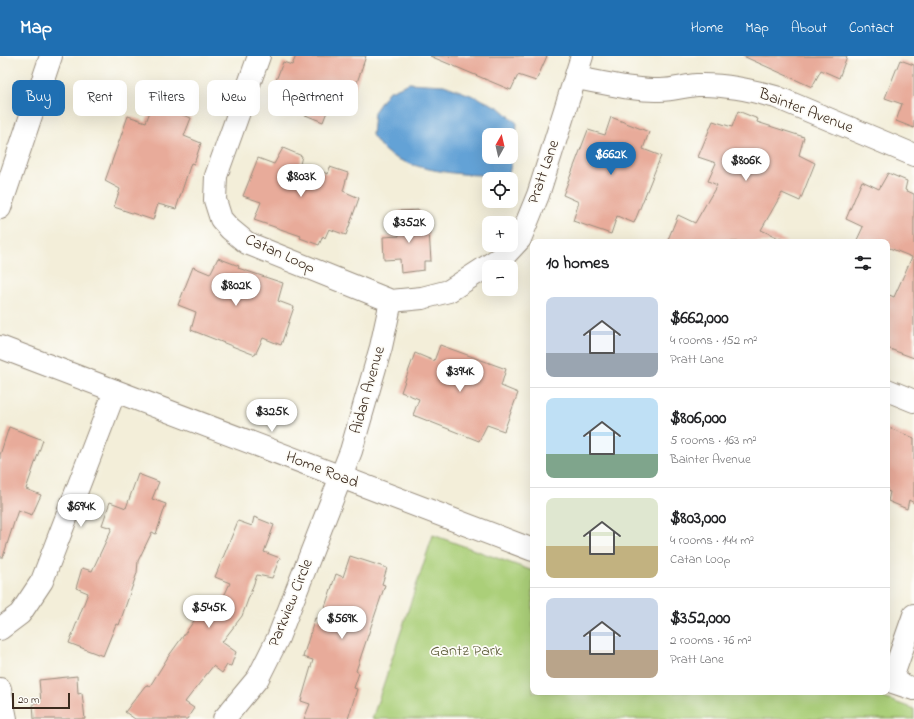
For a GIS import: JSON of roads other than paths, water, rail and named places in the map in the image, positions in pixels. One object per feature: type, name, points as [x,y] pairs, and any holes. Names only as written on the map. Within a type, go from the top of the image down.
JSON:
[{"type":"street","points":[[0,208],[52,56]]},
{"type":"street","name":"Catan Loop","points":[[259,56],[216,176],[215,200],[221,219],[230,229],[247,243],[391,301]]},
{"type":"street","name":"Pratt Lane","points":[[391,301],[422,298],[450,291],[526,242],[538,195],[582,56]]},
{"type":"street","name":"Bainter Avenue","points":[[575,78],[660,90],[697,85],[732,87],[755,91],[776,97],[914,155]]},
{"type":"street","name":"Aidan Avenue","points":[[341,478],[379,355],[391,301]]},
{"type":"street","name":"Home Road","points":[[0,347],[530,549]]},
{"type":"street","points":[[0,629],[20,614],[33,597],[42,581],[115,391]]},
{"type":"street","points":[[890,391],[914,401]]},
{"type":"street","name":"Parkview Circle","points":[[224,719],[258,678],[278,638],[341,478]]},
{"type":"street","points":[[890,678],[914,615]]},
{"type":"street","points":[[890,681],[914,689]]},
{"type":"street","points":[[0,689],[6,719]]},
{"type":"water","points":[[409,83],[444,85],[476,97],[500,108],[517,123],[517,128],[482,128],[482,164],[511,164],[509,172],[482,172],[482,175],[480,175],[445,172],[428,169],[397,159],[386,152],[372,135],[374,112],[388,92]]},
{"type":"park label","name":"Gantz Park","points":[[466,651]]}]
